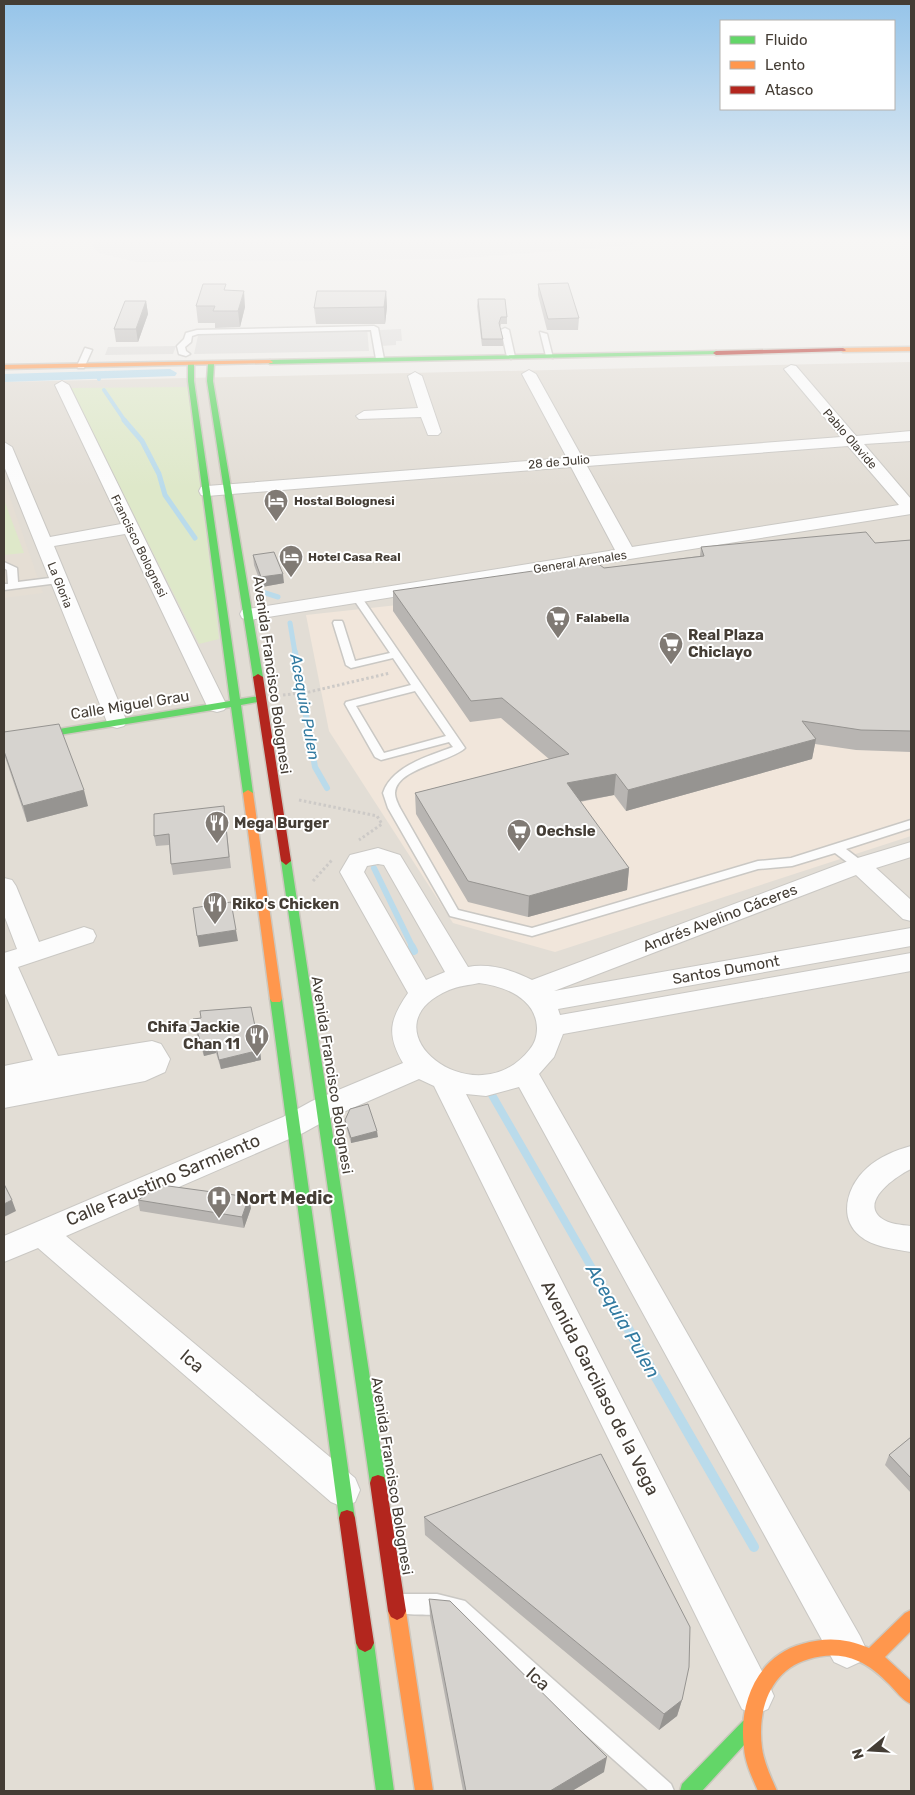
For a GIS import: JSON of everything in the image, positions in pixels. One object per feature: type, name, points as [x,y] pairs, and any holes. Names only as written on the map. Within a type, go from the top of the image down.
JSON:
[{"type":"main road","points":[[4,367],[81,366],[188,361],[211,364],[911,349]]},
{"type":"main road","points":[[188,361],[187,381],[207,491],[385,1791]]},
{"type":"main road","name":"Avenida Francisco Bolognesi","points":[[211,364],[424,1791]]},
{"type":"main road","points":[[786,370],[809,369]]},
{"type":"main road","points":[[187,381],[214,381]]},
{"type":"main road","name":"Calle Miguel Grau","points":[[4,741],[260,699]]},
{"type":"main road","points":[[859,1653],[911,1619]]},
{"type":"main road","points":[[768,1791],[752,1755],[750,1727],[755,1696],[770,1670],[792,1654],[818,1646],[859,1653],[896,1677],[911,1695]]},
{"type":"main road","points":[[690,1791],[750,1727]]},
{"type":"street","name":"Pablo Olavide","points":[[786,370],[911,509]]},
{"type":"street","points":[[529,374],[627,555]]},
{"type":"street","points":[[415,376],[433,432]]},
{"type":"street","name":"Francisco Bolognesi","points":[[62,384],[217,706]]},
{"type":"street","points":[[364,416],[427,412]]},
{"type":"street","name":"28 de Julio","points":[[207,491],[911,436]]},
{"type":"street","name":"La Gloria","points":[[4,447],[117,722]]},
{"type":"street","name":"General Arenales","points":[[249,614],[911,509]]},
{"type":"street","points":[[43,543],[130,528]]},
{"type":"street","name":"Andrés Avelino Cáceres","points":[[535,997],[860,866],[911,849]]},
{"type":"street","points":[[420,992],[352,872],[358,860],[378,856],[392,860],[460,975]]},
{"type":"street","points":[[860,866],[911,913]]},
{"type":"street","points":[[5,890],[31,953]]},
{"type":"street","points":[[50,1068],[4,962],[84,936]]},
{"type":"street","name":"Santos Dumont","points":[[535,997],[911,937]]},
{"type":"street","name":"Santos Dumont","points":[[550,1027],[911,962]]},
{"type":"street","points":[[479,974],[497,976],[514,982],[535,997],[548,1014],[550,1027],[549,1044],[540,1060],[525,1073],[507,1081],[487,1085],[466,1085],[433,1073],[411,1055],[405,1043],[403,1025],[408,1007],[420,992],[438,982],[460,975],[479,974]]},
{"type":"street","name":"Calle Faustino Sarmiento","points":[[4,1249],[293,1125],[322,1109],[381,1071],[395,1057],[405,1043]]},
{"type":"street","points":[[4,1076],[143,1051],[152,1051],[157,1059],[156,1065],[145,1071],[4,1097]]},
{"type":"street","name":"Calle Faustino Sarmiento","points":[[322,1109],[433,1073]]},
{"type":"street","name":"Avenida Garcilaso de la Vega","points":[[433,1073],[755,1696]]},
{"type":"street","points":[[525,1073],[859,1653]]},
{"type":"street","points":[[911,1157],[889,1167],[875,1178],[861,1197],[860,1208],[864,1221],[876,1232],[886,1236],[911,1239]]},
{"type":"street","name":"Ica","points":[[41,1232],[343,1490]]},
{"type":"lane","points":[[188,361],[192,347],[188,340],[189,335],[197,332],[374,328],[380,359]]},
{"type":"lane","points":[[505,330],[511,357]]},
{"type":"lane","points":[[543,334],[550,356]]},
{"type":"lane","points":[[81,366],[88,350]]},
{"type":"lane","points":[[4,565],[12,568],[9,586],[58,580]]},
{"type":"lane","points":[[357,597],[459,748],[404,773],[395,779],[389,792],[394,808],[454,913],[532,932],[758,865],[792,862],[838,849],[911,824]]},
{"type":"lane","points":[[338,623],[351,665],[395,655]]},
{"type":"lane","points":[[417,687],[350,704],[380,757],[452,738]]},
{"type":"lane","points":[[838,849],[860,866]]},
{"type":"lane","name":"Ica","points":[[396,1604],[438,1604],[458,1608],[664,1791]]},
{"type":"path","points":[[283,695],[309,692],[405,669]]},
{"type":"path","points":[[276,802],[298,800],[352,810],[377,816],[382,824]]},
{"type":"shaded area","points":[[367,327],[369,351],[194,354],[199,331]]},
{"type":"shaded area","points":[[401,329],[402,341],[396,341],[396,345],[381,346],[380,330]]},
{"type":"shaded area","points":[[176,346],[173,354],[105,355],[108,347]]},
{"type":"shaded area","points":[[911,362],[911,1791],[4,1791],[4,382]]},
{"type":"shaded area","points":[[4,480],[43,593],[4,598]]},
{"type":"shaded area","points":[[911,549],[911,836],[555,952],[453,923],[329,731],[306,615]]},
{"type":"green space","points":[[188,387],[219,639],[199,644],[70,388]]},
{"type":"green space","points":[[4,500],[24,553],[4,555]]},
{"type":"building","points":[[117,321],[139,321],[136,329],[114,329]]},
{"type":"building","points":[[480,321],[500,321],[503,339],[482,339]]},
{"type":"building","name":"Real Plaza Chiclayo","points":[[866,532],[875,543],[911,540],[911,731],[861,730],[802,721],[816,739],[628,790],[616,774],[567,783],[629,868],[529,896],[468,881],[415,793],[569,754],[502,698],[471,701],[393,591],[596,562],[604,568],[704,556],[701,547]]},
{"type":"building","points":[[274,552],[283,574],[261,577],[253,555]]},
{"type":"building","points":[[59,724],[84,790],[23,806],[4,751],[4,732]]},
{"type":"building","points":[[224,806],[229,857],[171,864],[169,834],[154,836],[154,814]]},
{"type":"building","points":[[231,902],[236,930],[197,936],[193,908]]},
{"type":"building","points":[[251,1007],[260,1050],[219,1060],[215,1043],[202,1046],[193,1019],[201,1018],[200,1011]]},
{"type":"building","points":[[368,1104],[377,1131],[351,1138],[345,1120],[350,1109]]},
{"type":"building","points":[[4,1184],[12,1200],[4,1204]]},
{"type":"building","points":[[161,1185],[249,1197],[242,1217],[138,1200]]},
{"type":"building","points":[[911,1437],[911,1478],[889,1455]]},
{"type":"building","points":[[601,1454],[690,1627],[689,1667],[682,1700],[664,1714],[424,1517]]},
{"type":"building","points":[[429,1599],[450,1601],[607,1757],[550,1791],[466,1791]]},
{"type":"waterway","points":[[4,378],[170,373]]},
{"type":"waterway","name":"Acequia Pulen","points":[[104,390],[125,421]]},
{"type":"waterway","name":"Acequia Pulen","points":[[124,420],[142,441],[159,474],[165,495],[195,538]]},
{"type":"waterway","name":"Acequia Pulen","points":[[259,591],[278,597]]},
{"type":"waterway","name":"Acequia Pulen","points":[[290,623],[295,653]]},
{"type":"waterway","name":"Acequia Pulen","points":[[295,652],[315,767],[327,788]]},
{"type":"waterway","name":"Acequia Pulen","points":[[374,868],[413,948]]},
{"type":"waterway","name":"Acequia Pulen","points":[[412,947],[414,951]]},
{"type":"waterway","name":"Acequia Pulen","points":[[492,1095],[623,1322]]},
{"type":"waterway","name":"Acequia Pulen","points":[[623,1320],[754,1547]]},
{"type":"traffic: fast","points":[[270,362],[716,353]]},
{"type":"traffic: fast","points":[[191,364],[191,381],[248,793]]},
{"type":"traffic: fast","points":[[211,364],[210,381],[258,677]]},
{"type":"traffic: fast","points":[[4,741],[260,699]]},
{"type":"traffic: fast","points":[[286,861],[378,1483]]},
{"type":"traffic: fast","points":[[276,999],[347,1518]]},
{"type":"traffic: fast","points":[[365,1643],[385,1791]]},
{"type":"traffic: fast","points":[[689,1791],[749,1727]]},
{"type":"traffic: slow","points":[[843,350],[911,349]]},
{"type":"traffic: slow","points":[[4,367],[270,362]]},
{"type":"traffic: slow","points":[[248,793],[276,999]]},
{"type":"traffic: slow","points":[[397,1611],[424,1791]]},
{"type":"traffic: slow","points":[[871,1658],[911,1619]]},
{"type":"traffic: slow","points":[[768,1791],[758,1771],[753,1749],[752,1726],[755,1704],[763,1684],[776,1667],[794,1655],[817,1648],[841,1648],[865,1655],[884,1667],[911,1695]]},
{"type":"traffic: jam","points":[[716,353],[843,350]]},
{"type":"traffic: jam","points":[[258,677],[286,861]]},
{"type":"traffic: jam","points":[[378,1483],[397,1611]]},
{"type":"traffic: jam","points":[[347,1518],[365,1643]]},
{"type":"place","name":"Hostal Bolognesi","points":[[276,522]]},
{"type":"place","name":"Hotel Casa Real","points":[[291,578]]},
{"type":"place","name":"Falabella","points":[[558,639]]},
{"type":"place","name":"Real Plaza Chiclayo","points":[[671,665]]},
{"type":"place","name":"Mega Burger","points":[[217,844]]},
{"type":"place","name":"Oechsle","points":[[519,852]]},
{"type":"place","name":"Riko's Chicken","points":[[215,925]]},
{"type":"place","name":"Chifa Jackie Chan 11","points":[[257,1057]]},
{"type":"place","name":"Nort Medic","points":[[219,1219]]}]
